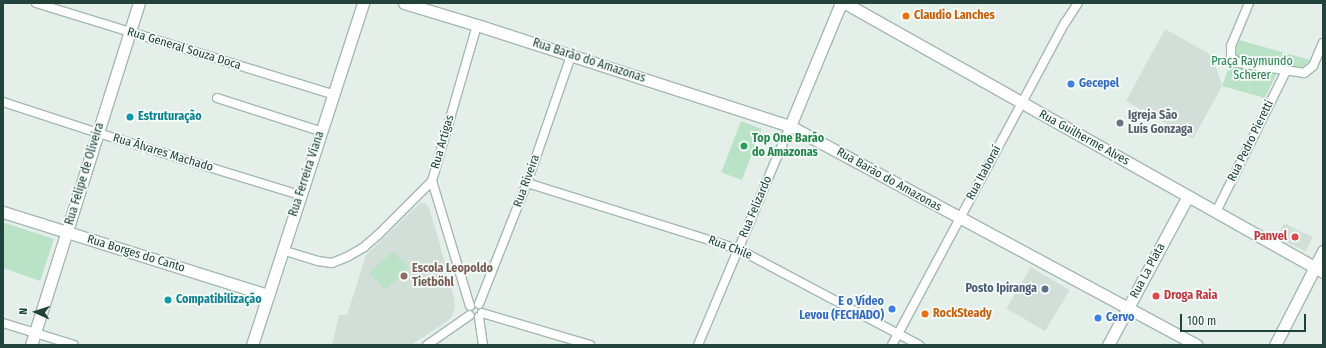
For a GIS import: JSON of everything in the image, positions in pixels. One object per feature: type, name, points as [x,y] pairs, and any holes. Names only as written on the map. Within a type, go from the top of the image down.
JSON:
[{"type":"street","name":"Rua General Souza Doca","points":[[36,3],[332,94]]},
{"type":"street","name":"Rua Felipe de Oliveira","points":[[31,345],[68,233],[138,3]]},
{"type":"street","name":"Rua Ferreira Viana","points":[[252,345],[320,130],[363,3]]},
{"type":"street","name":"Rua Barão do Amazonas","points":[[404,3],[477,24],[571,56],[790,126],[1197,345]]},
{"type":"street","name":"Rua Felizardo","points":[[698,345],[841,3]]},
{"type":"street","name":"Rua Guilherme Alves","points":[[845,3],[1319,270]]},
{"type":"street","name":"Rua Itaboraí","points":[[892,345],[1065,23],[1078,3]]},
{"type":"street","points":[[1249,3],[1231,46],[1231,57],[1239,63],[1304,73],[1313,66],[1323,43]]},
{"type":"street","name":"Rua Artigas","points":[[470,306],[432,181],[477,24]]},
{"type":"street","name":"Rua Riveira","points":[[479,304],[527,183],[571,56]]},
{"type":"street","name":"Rua Pedro Pieretti","points":[[1216,212],[1286,71]]},
{"type":"street","points":[[218,98],[320,130]]},
{"type":"street","name":"Rua Álvares Machado","points":[[3,102],[300,195]]},
{"type":"street","points":[[282,250],[318,261],[332,263],[347,257],[364,247],[432,181]]},
{"type":"street","name":"Rua Chile","points":[[527,183],[738,249],[919,345]]},
{"type":"street","name":"Rua La Plata","points":[[1108,345],[1188,196]]},
{"type":"street","name":"Rua Borges do Canto","points":[[3,212],[268,295]]},
{"type":"street","points":[[1275,345],[1319,270],[1323,250]]},
{"type":"street","points":[[470,315],[468,310],[470,306],[476,303],[483,308],[481,315],[483,345]]},
{"type":"street","points":[[427,345],[470,315],[481,315],[590,345]]},
{"type":"street","points":[[3,323],[74,345]]},
{"type":"shaded area","points":[[1165,29],[1213,56],[1222,86],[1193,139],[1126,101]]},
{"type":"shaded area","name":"Escola Leopoldo Tietböhl","points":[[420,203],[425,203],[429,208],[437,234],[454,297],[455,307],[453,315],[449,320],[411,345],[332,345],[339,315],[347,315],[366,255]]},
{"type":"shaded area","name":"Panvel","points":[[1284,223],[1313,237],[1306,251],[1277,237]]},
{"type":"shaded area","points":[[1031,267],[1070,290],[1045,331],[1006,308]]},
{"type":"green space","name":"Praça Raymundo Scherer","points":[[1239,40],[1310,60],[1301,69],[1281,64],[1265,98],[1222,86]]},
{"type":"green space","name":"Top One Barão do Amazonas","points":[[741,121],[762,129],[742,180],[721,172]]},
{"type":"green space","points":[[5,223],[54,239],[40,281],[3,268],[3,230]]},
{"type":"green space","points":[[393,251],[409,268],[385,290],[370,273]]},
{"type":"place","name":"Claudio Lanches","points":[[906,16]]},
{"type":"place","name":"Gecepel","points":[[1071,84]]},
{"type":"place","name":"Estruturação","points":[[130,117]]},
{"type":"place","name":"Igreja São Luís Gonzaga","points":[[1120,123]]},
{"type":"place","name":"Top One Barão do Amazonas","points":[[744,146]]},
{"type":"place","name":"Panvel","points":[[1295,237]]},
{"type":"place","name":"Escola Leopoldo Tietböhl","points":[[404,276]]},
{"type":"place","name":"Posto Ipiranga","points":[[1045,289]]},
{"type":"place","name":"Droga Raia","points":[[1156,296]]},
{"type":"place","name":"Compatibilização","points":[[168,300]]},
{"type":"place","name":"E o Vídeo Levou (FECHADO)","points":[[892,309]]},
{"type":"place","name":"RockSteady","points":[[925,314]]},
{"type":"place","name":"Cervo","points":[[1098,318]]}]
